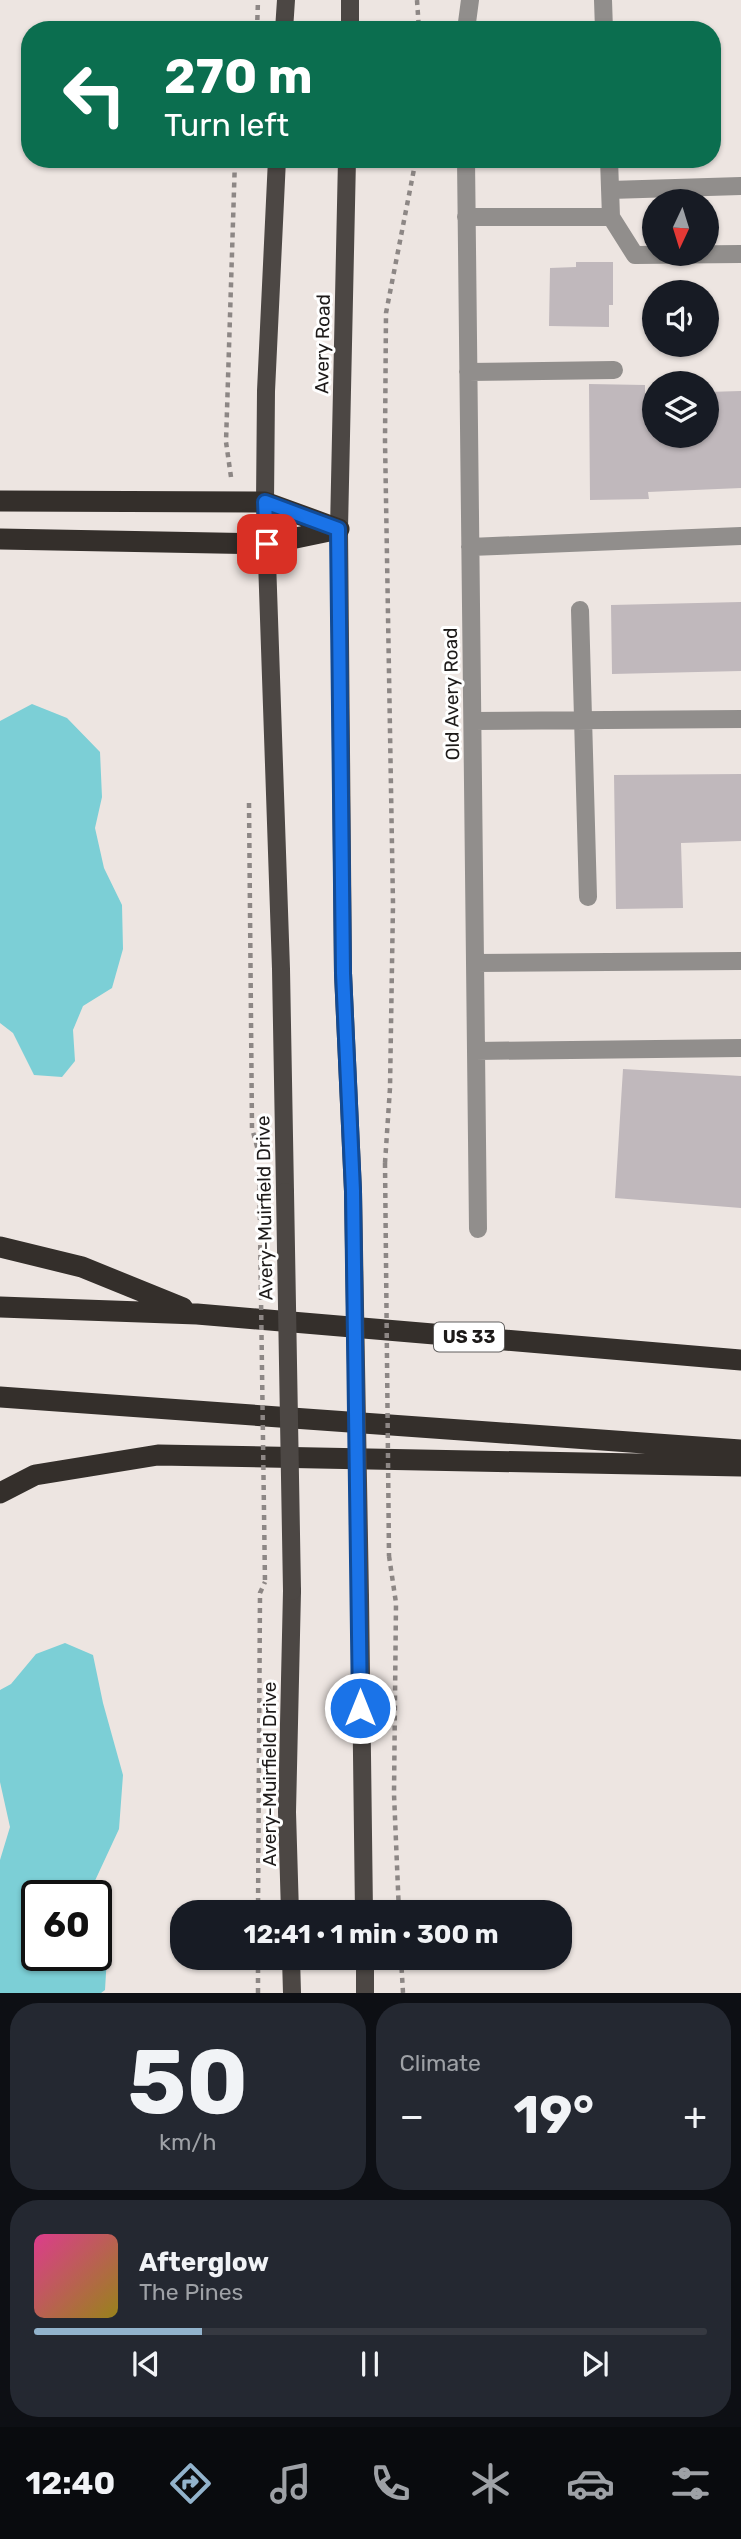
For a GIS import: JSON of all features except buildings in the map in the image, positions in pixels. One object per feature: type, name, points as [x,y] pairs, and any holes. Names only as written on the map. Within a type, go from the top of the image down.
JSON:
[{"type":"highway","points":[[0,500],[265,502],[338,529]]},
{"type":"highway","points":[[0,539],[267,544],[338,529]]},
{"type":"highway","points":[[0,1247],[82,1267],[197,1314]]},
{"type":"highway","name":"US 33","points":[[0,1307],[197,1314],[741,1360]]},
{"type":"highway","points":[[0,1397],[741,1450]]},
{"type":"highway","points":[[0,1493],[35,1475],[158,1455],[741,1466]]},
{"type":"main road","points":[[285,21],[286,0]]},
{"type":"main road","points":[[350,0],[350,21]]},
{"type":"main road","points":[[265,502],[277,168]]},
{"type":"main road","name":"Avery Road","points":[[338,529],[347,168]]},
{"type":"main road","name":"Avery-Muirfield Drive","points":[[265,502],[281,955],[292,1591],[287,1812],[290,1900]]},
{"type":"main road","points":[[338,529],[343,973],[353,1191],[363,1900]]},
{"type":"main road","points":[[291,1970],[292,1993]]},
{"type":"main road","points":[[365,1970],[365,1993]]},
{"type":"street","points":[[467,21],[470,0]]},
{"type":"street","points":[[603,0],[604,21]]},
{"type":"street","name":"Old Avery Road","points":[[466,168],[478,1229]]},
{"type":"street","points":[[609,168],[611,217],[635,256],[741,254]]},
{"type":"street","points":[[610,190],[741,186]]},
{"type":"street","points":[[466,218],[611,217]]},
{"type":"street","points":[[468,372],[614,370]]},
{"type":"street","points":[[470,547],[741,536]]},
{"type":"street","points":[[580,610],[587,897]]},
{"type":"street","points":[[472,721],[741,719]]},
{"type":"street","points":[[475,963],[741,961]]},
{"type":"street","points":[[476,1051],[741,1048]]},
{"type":"path","points":[[257,21],[258,0]]},
{"type":"path","points":[[417,0],[418,21]]},
{"type":"path","points":[[234,502],[226,442],[235,168]]},
{"type":"path","points":[[398,1900],[394,1794],[396,1602],[389,1556],[385,1163],[390,1088],[393,904],[385,508],[386,313],[414,168]]},
{"type":"path","points":[[249,796],[252,1128],[259,1155],[265,1582],[260,1593],[257,1683],[258,1900]]},
{"type":"path","points":[[258,1970],[258,1993]]},
{"type":"path","points":[[402,1970],[403,1993]]},
{"type":"water","points":[[32,704],[67,718],[100,752],[102,797],[95,828],[104,868],[122,905],[123,949],[112,988],[83,1006],[73,1030],[75,1061],[62,1077],[34,1075],[13,1033],[0,1023],[0,721]]},
{"type":"water","points":[[65,1643],[93,1655],[123,1775],[119,1829],[95,1880],[21,1880],[21,1971],[106,1971],[105,1990],[101,1993],[0,1993],[0,1860],[10,1827],[0,1782],[0,1690],[11,1684],[36,1654]]},
{"type":"route","points":[[267,544],[265,502],[338,529],[343,973],[353,1191],[360,1708]]}]
